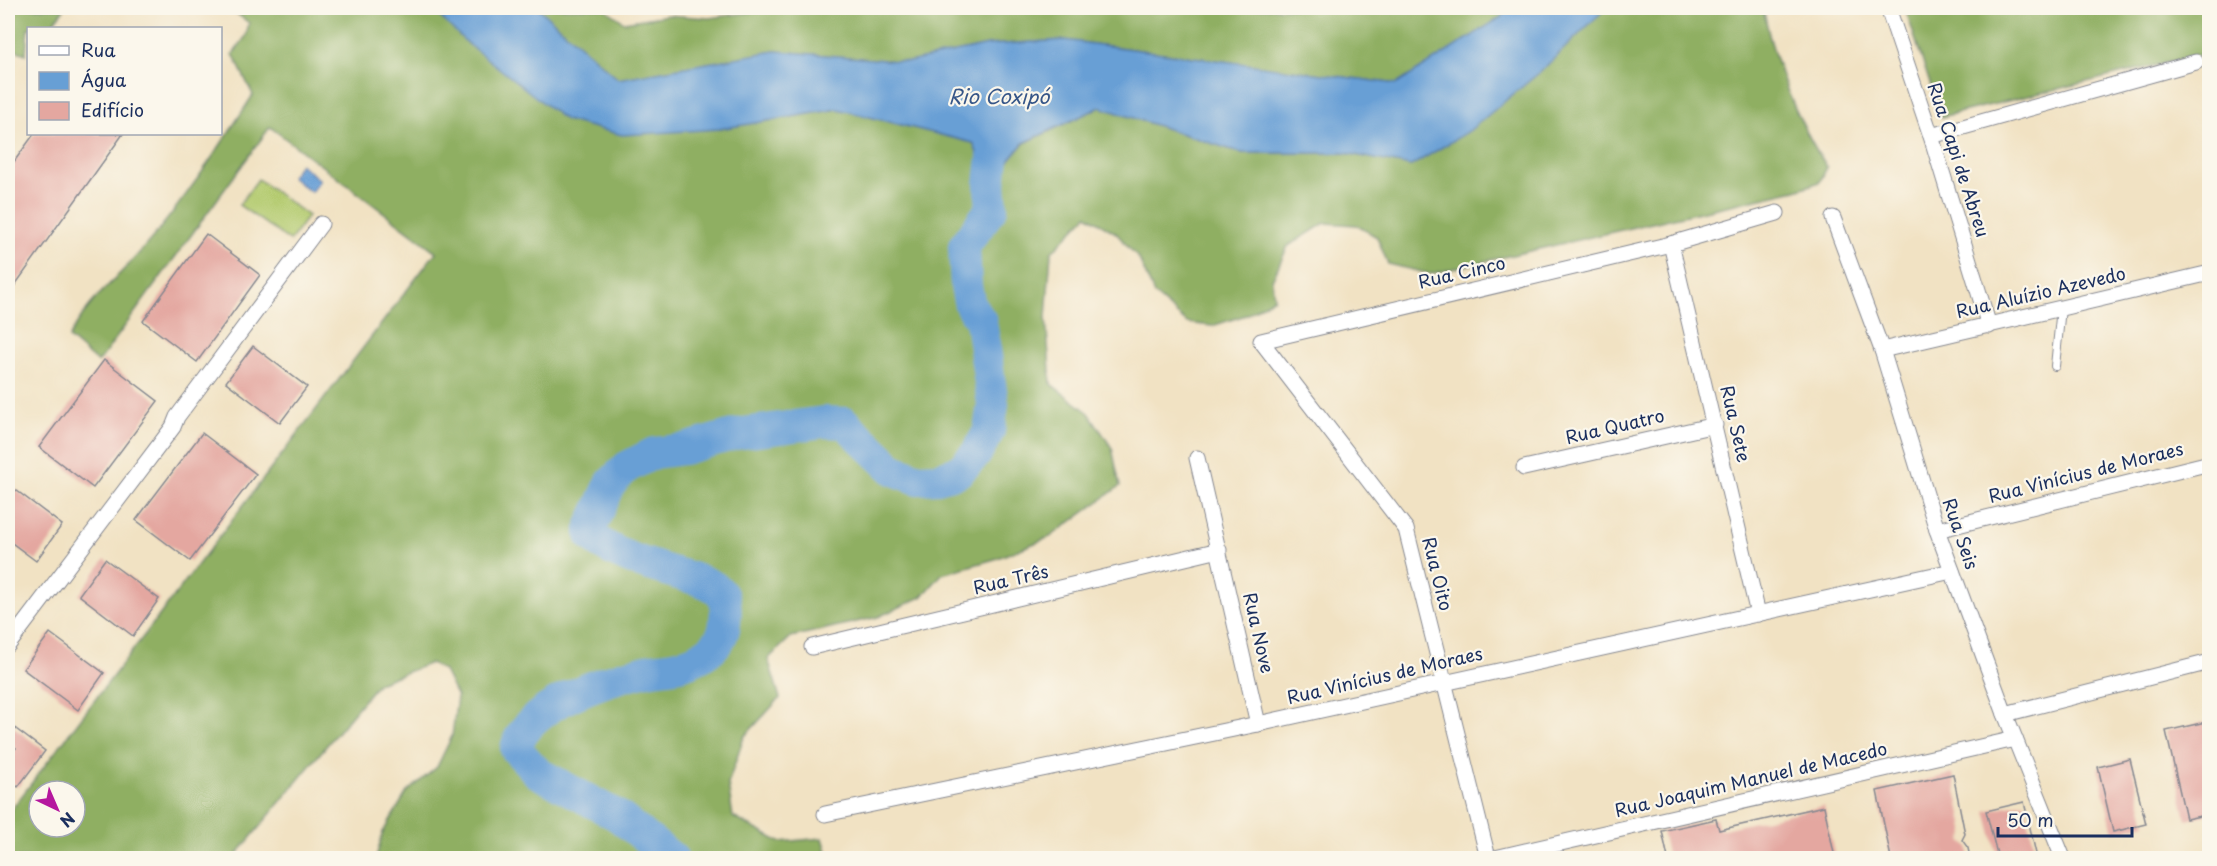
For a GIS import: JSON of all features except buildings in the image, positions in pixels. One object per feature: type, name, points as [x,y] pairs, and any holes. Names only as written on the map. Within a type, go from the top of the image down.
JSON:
[{"type":"street","name":"Rua Capi de Abreu","points":[[1888,8],[1931,136],[1989,326]]},
{"type":"street","points":[[1931,136],[2196,62]]},
{"type":"street","name":"Rua Cinco","points":[[1261,341],[1671,244],[1777,213]]},
{"type":"street","name":"Rua Seis","points":[[1833,218],[1882,350],[1937,530],[2005,714],[2063,858]]},
{"type":"street","points":[[8,645],[173,427],[177,417],[321,224]]},
{"type":"street","name":"Rua Sete","points":[[1671,244],[1758,614]]},
{"type":"street","name":"Rua Aluízio Azevedo","points":[[1882,350],[2210,273]]},
{"type":"street","name":"Rua Oito","points":[[1261,341],[1406,529],[1488,858]]},
{"type":"street","name":"Rua Quatro","points":[[1524,468],[1715,425]]},
{"type":"street","name":"Rua Nove","points":[[1197,458],[1258,724]]},
{"type":"street","name":"Rua Vinícius de Moraes","points":[[1937,530],[2210,463]]},
{"type":"street","name":"Rua Três","points":[[812,647],[1219,550]]},
{"type":"street","name":"Rua Vinícius de Moraes","points":[[825,814],[1258,724],[1952,571]]},
{"type":"street","points":[[2005,714],[2210,662]]},
{"type":"street","name":"Rua Joaquim Manuel de Macedo","points":[[1495,858],[2015,739]]},
{"type":"lane","points":[[2055,366],[2061,308]]},
{"type":"green space","points":[[8,8],[65,8],[50,27],[27,27],[26,54],[8,48]]},
{"type":"green space","points":[[229,8],[431,8],[719,129],[838,109],[974,143],[990,183],[1023,144],[1100,107],[1241,153],[1346,153],[1411,166],[1469,131],[1541,71],[1606,8],[1763,8],[1773,50],[1787,90],[1805,130],[1827,167],[1820,182],[1796,190],[1430,274],[1388,264],[1377,237],[1356,225],[1325,223],[1288,246],[1272,280],[1274,298],[1246,315],[1212,326],[1187,323],[1154,294],[1139,259],[1116,233],[1087,215],[1051,253],[1046,317],[1051,384],[1089,413],[1112,448],[1120,486],[1050,537],[995,559],[942,574],[922,597],[878,617],[791,637],[768,659],[780,698],[744,737],[728,784],[733,817],[780,842],[823,838],[829,858],[376,858],[383,832],[407,792],[437,767],[452,736],[457,697],[444,671],[431,663],[378,683],[234,858],[8,858],[8,814],[27,789],[27,839],[87,839],[87,779],[35,779],[436,252],[270,127],[98,363],[69,338],[92,303],[141,251],[186,195],[253,95],[233,54],[246,36],[249,23]]},
{"type":"green space","points":[[538,8],[604,8],[624,22],[668,15],[709,18],[781,8],[1513,8],[1397,84],[1064,40],[988,45],[909,62],[775,51],[618,79]]},
{"type":"green space","points":[[1905,8],[2209,8],[2209,63],[2207,53],[1941,117]]},
{"type":"green space","points":[[258,179],[308,216],[290,241],[239,205]]},
{"type":"water","name":"Rio Coxipó","points":[[431,8],[538,8],[618,79],[775,51],[909,62],[988,45],[1064,40],[1397,84],[1513,8],[1606,8],[1541,71],[1469,131],[1411,166],[1346,153],[1242,153],[1100,107],[1023,143],[990,184],[973,143],[838,109],[719,129],[622,135],[565,120],[467,43]]},
{"type":"water","points":[[300,164],[320,180],[311,192],[291,177]]},
{"type":"waterway","points":[[672,858],[618,816],[538,773],[516,749],[522,733],[534,719],[570,696],[611,680],[690,662],[712,649],[722,634],[726,606],[724,598],[716,589],[702,581],[621,554],[591,535],[591,528],[611,483],[627,467],[654,453],[684,449],[736,434],[824,422],[845,423],[894,470],[918,479],[938,478],[958,472],[976,454],[989,431],[993,404],[981,321],[970,305],[966,286],[964,246],[992,208],[990,184],[995,141]]}]
